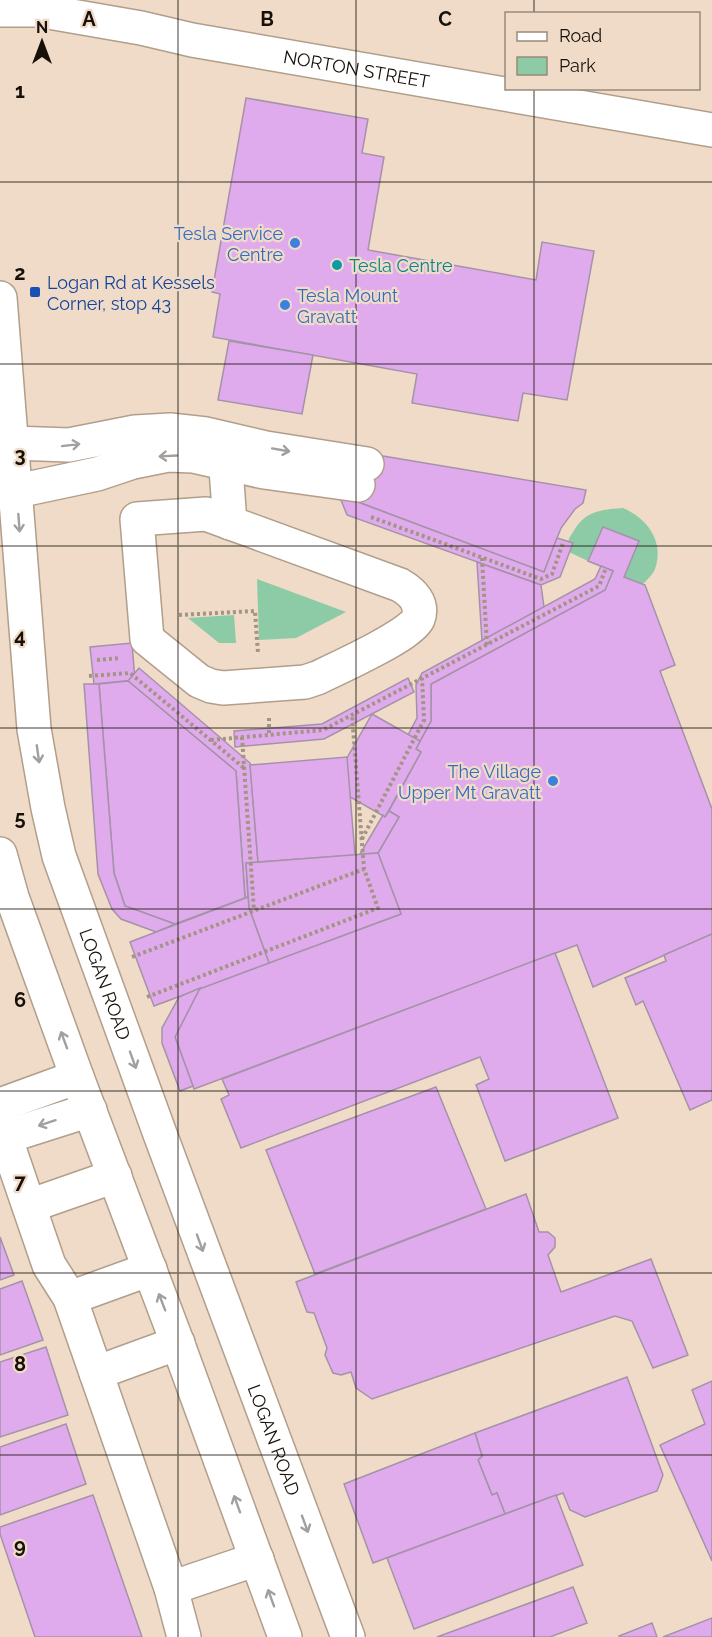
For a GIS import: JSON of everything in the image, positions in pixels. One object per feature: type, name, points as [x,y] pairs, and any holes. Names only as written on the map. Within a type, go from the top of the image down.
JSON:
[{"type":"main road","name":"NORTON STREET","points":[[0,10],[143,14],[192,40],[712,130]]},
{"type":"main road","name":"LOGAN ROAD","points":[[0,298],[34,729],[59,856],[348,1637]]},
{"type":"main road","points":[[13,443],[69,445],[135,432],[170,430],[225,450]]},
{"type":"main road","points":[[17,491],[97,474],[133,462],[161,456],[193,456],[225,450],[266,448],[363,475]]},
{"type":"main road","points":[[225,450],[230,523]]},
{"type":"main road","points":[[206,514],[400,585],[412,592],[418,602],[419,611],[417,620],[399,636],[317,678],[305,682],[223,688],[199,681],[147,639],[145,617],[137,519],[206,514]]},
{"type":"main road","points":[[0,854],[12,897],[77,1077],[116,1176],[285,1637]]},
{"type":"main road","points":[[0,1105],[77,1077]]},
{"type":"main road","points":[[90,1110],[2,1130],[49,1266],[70,1298],[171,1588],[184,1637]]},
{"type":"main road","points":[[29,1206],[116,1176]]},
{"type":"main road","points":[[70,1298],[150,1269]]},
{"type":"main road","points":[[96,1373],[178,1343]]},
{"type":"main road","points":[[171,1588],[257,1559]]},
{"type":"path","points":[[371,517],[542,579],[552,574],[563,543]]},
{"type":"path","points":[[482,558],[487,645]]},
{"type":"path","points":[[211,740],[323,730],[600,586],[606,568]]},
{"type":"path","points":[[145,617],[255,611],[259,661]]},
{"type":"path","points":[[97,660],[119,658]]},
{"type":"path","points":[[89,676],[130,674],[244,768]]},
{"type":"path","points":[[362,839],[424,720],[422,678]]},
{"type":"path","points":[[147,997],[378,908],[364,869],[352,715]]},
{"type":"path","points":[[242,737],[254,911]]},
{"type":"path","points":[[132,957],[364,869]]},
{"type":"green space","points":[[623,508],[640,518],[656,540],[658,549],[655,569],[643,584],[624,577],[639,541],[603,527],[588,561],[569,552],[573,543],[568,541],[578,524],[584,519],[596,512]]},
{"type":"green space","points":[[257,579],[346,612],[296,638],[259,640]]},
{"type":"green space","points":[[234,615],[236,643],[219,643],[188,618]]},
{"type":"building","name":"Tesla Centre","points":[[246,98],[368,119],[362,153],[384,157],[368,250],[536,280],[542,242],[594,251],[567,400],[523,393],[518,421],[412,403],[417,374],[213,337],[220,294],[212,292]]},
{"type":"building","points":[[229,341],[313,355],[302,414],[218,400]]},
{"type":"building","points":[[371,454],[586,490],[583,503],[575,509],[561,528],[544,572],[353,500]]},
{"type":"building","points":[[339,495],[544,572],[557,538],[573,543],[560,577],[541,585],[347,515]]},
{"type":"building","name":"The Village Upper Mt Gravatt","points":[[603,527],[639,541],[624,577],[645,585],[675,665],[660,671],[712,809],[712,934],[593,987],[577,945],[194,1089],[175,1037],[200,988],[401,914],[378,853],[399,817],[389,811],[421,752],[416,749],[431,721],[431,684],[605,590],[613,571],[588,561]]},
{"type":"building","points":[[477,562],[541,585],[544,607],[482,641]]},
{"type":"building","points":[[601,566],[613,571],[605,590],[431,684],[431,721],[420,741],[408,735],[417,718],[416,685],[422,673],[595,579]]},
{"type":"building","points":[[132,643],[135,680],[94,684],[90,647]]},
{"type":"building","points":[[139,668],[250,763],[258,862],[246,863],[248,897],[245,898],[236,771],[128,681]]},
{"type":"building","points":[[408,678],[414,692],[324,739],[235,747],[234,731],[322,724]]},
{"type":"building","points":[[128,681],[236,771],[245,898],[175,924],[125,906],[114,873],[99,684]]},
{"type":"building","points":[[84,684],[99,684],[114,873],[125,906],[175,924],[156,932],[121,919],[112,909],[98,874]]},
{"type":"building","points":[[372,714],[420,741],[416,749],[421,752],[385,817],[331,786]]},
{"type":"building","name":"The Village Upper Mt Gravatt","points":[[347,757],[355,855],[258,862],[250,765]]},
{"type":"building","points":[[389,811],[399,817],[378,853],[360,854],[383,815],[385,817]]},
{"type":"building","points":[[378,853],[401,914],[269,963],[249,908],[246,863]]},
{"type":"building","points":[[248,897],[249,908],[269,963],[154,1006],[130,942]]},
{"type":"building","points":[[712,934],[712,1100],[690,1110],[643,1001],[636,1005],[625,978],[666,961],[664,955]]},
{"type":"building","points":[[555,953],[618,1118],[505,1161],[476,1085],[489,1079],[480,1057],[241,1148],[221,1099],[229,1095],[222,1079]]},
{"type":"building","points":[[200,988],[175,1037],[193,1086],[180,1091],[162,1043],[162,1028],[179,997]]},
{"type":"building","points":[[436,1087],[486,1209],[315,1274],[266,1150]]},
{"type":"building","points":[[526,1194],[539,1232],[548,1232],[555,1238],[555,1247],[548,1255],[561,1292],[651,1259],[688,1355],[653,1368],[632,1321],[615,1316],[372,1399],[356,1388],[351,1372],[341,1375],[333,1373],[325,1355],[327,1348],[314,1313],[307,1312],[296,1282]]},
{"type":"building","points":[[0,1237],[14,1275],[0,1280]]},
{"type":"building","points":[[22,1281],[43,1340],[0,1355],[0,1289]]},
{"type":"building","points":[[46,1347],[68,1415],[0,1437],[0,1362]]},
{"type":"building","points":[[627,1377],[663,1475],[657,1491],[585,1517],[570,1510],[563,1493],[505,1514],[497,1493],[492,1495],[478,1460],[482,1456],[475,1433]]},
{"type":"building","points":[[712,1381],[712,1561],[660,1445],[705,1424],[692,1390]]},
{"type":"building","points":[[66,1424],[86,1484],[0,1515],[0,1447]]},
{"type":"building","points":[[475,1433],[482,1456],[478,1460],[492,1495],[497,1493],[505,1514],[373,1563],[344,1484]]},
{"type":"building","points":[[93,1495],[142,1637],[35,1637],[0,1534],[0,1527]]},
{"type":"building","points":[[556,1495],[583,1565],[414,1629],[387,1558]]},
{"type":"building","points":[[573,1587],[587,1623],[550,1637],[437,1637]]},
{"type":"building","points":[[712,1618],[712,1637],[663,1637]]},
{"type":"building","points":[[652,1623],[657,1637],[619,1636]]},
{"type":"place","name":"Tesla Service Centre","points":[[295,243]]},
{"type":"place","name":"Tesla Centre","points":[[337,265]]},
{"type":"place","name":"Logan Rd at Kessels Corner, stop 43","points":[[35,292]]},
{"type":"place","name":"Tesla Mount Gravatt","points":[[285,305]]},
{"type":"place","name":"The Village Upper Mt Gravatt","points":[[553,781]]}]
